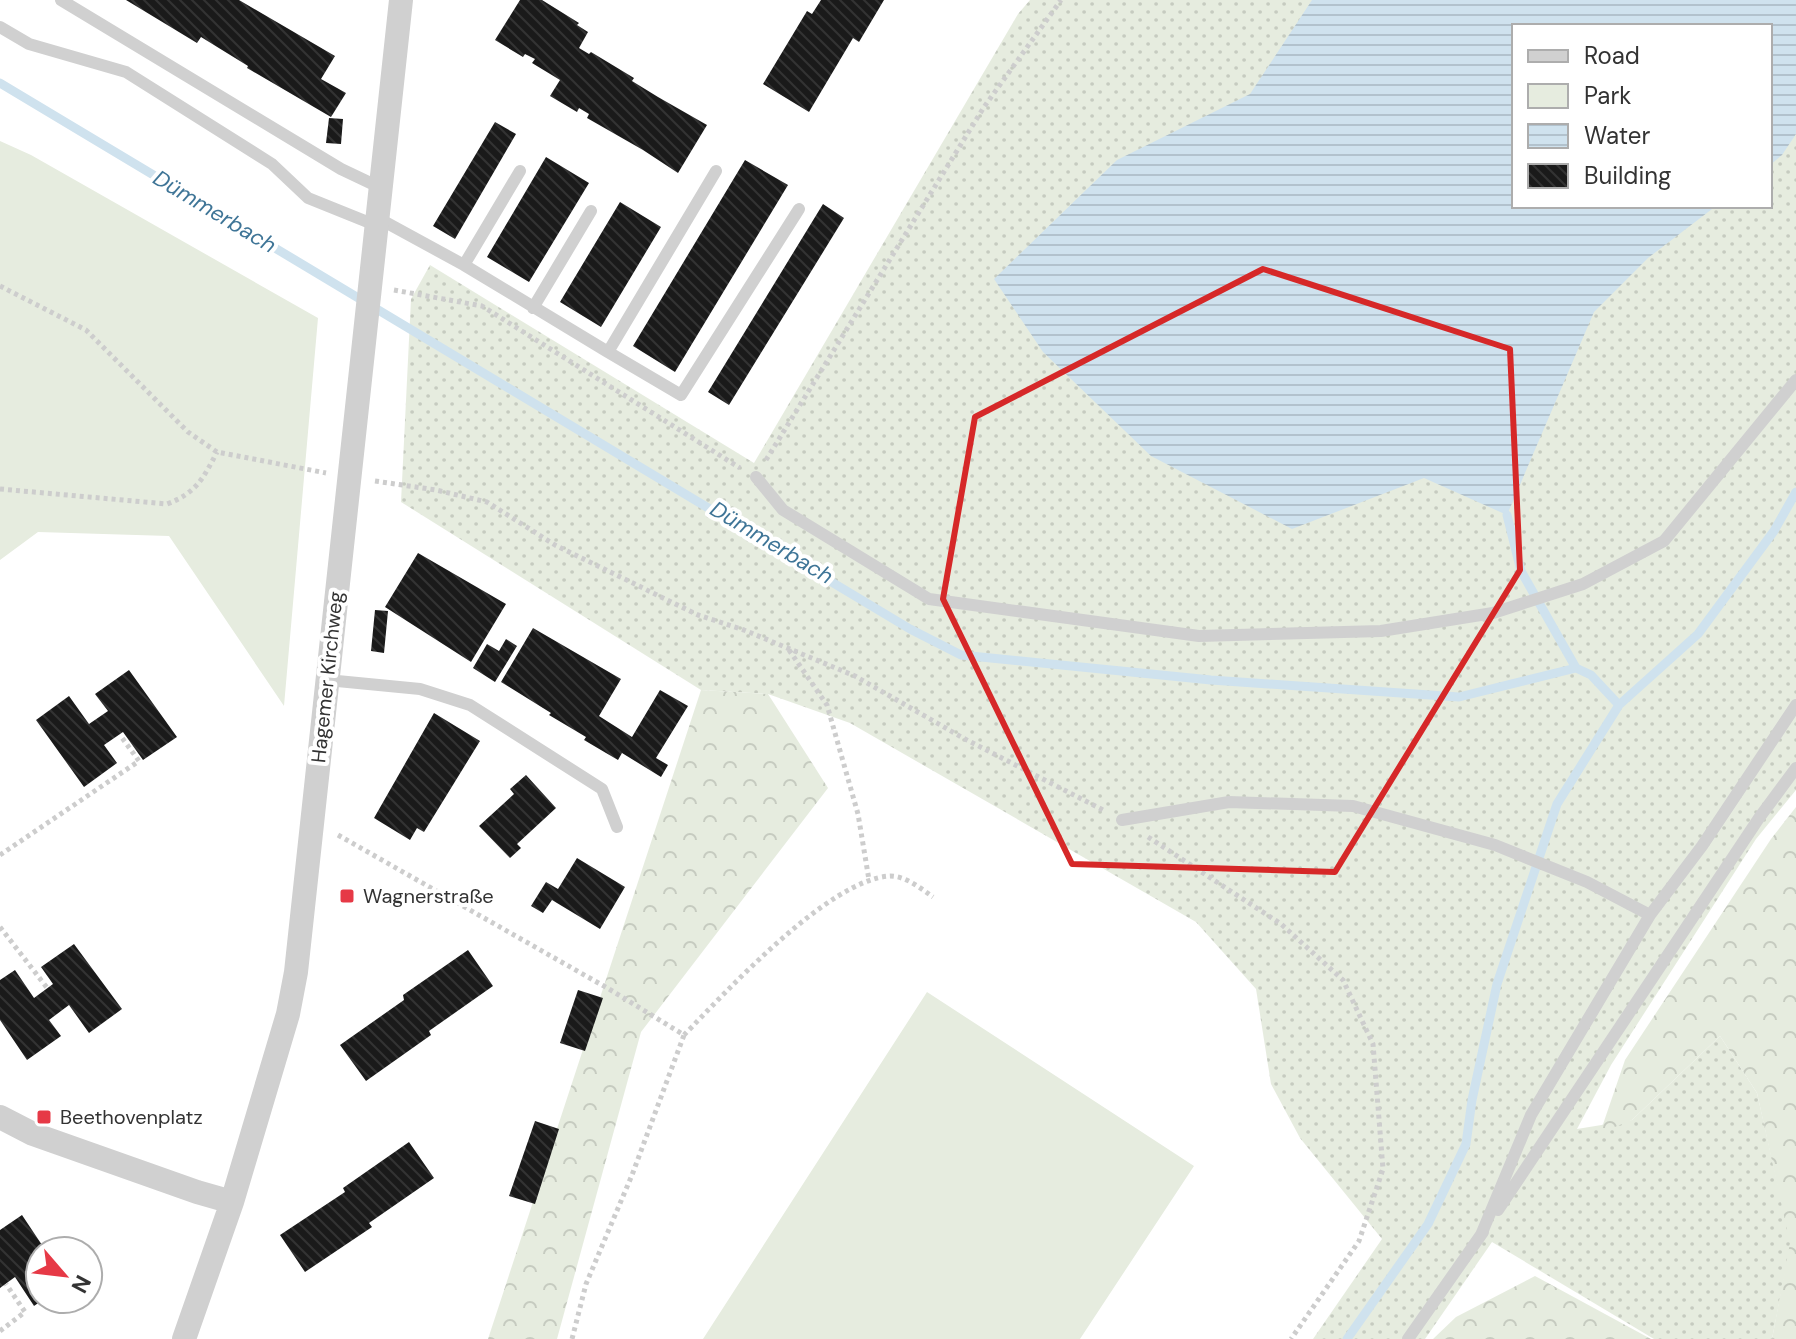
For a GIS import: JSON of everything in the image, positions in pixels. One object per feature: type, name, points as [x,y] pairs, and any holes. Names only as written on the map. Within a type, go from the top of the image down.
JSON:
[{"type":"street","name":"Hagemer Kirchweg","points":[[184,1339],[232,1202],[288,1014],[296,972],[401,0]]},
{"type":"street","points":[[0,1117],[33,1134],[232,1202]]},
{"type":"lane","points":[[61,0],[341,169],[381,188]]},
{"type":"lane","points":[[0,27],[29,44],[126,72],[272,164],[308,198],[376,221],[464,265],[681,395],[799,209]]},
{"type":"lane","points":[[464,265],[520,171]]},
{"type":"lane","points":[[608,352],[716,171]]},
{"type":"lane","points":[[533,308],[591,211]]},
{"type":"lane","points":[[756,477],[783,510],[929,599],[1199,636],[1381,631],[1493,613],[1583,584],[1664,541],[1796,380]]},
{"type":"lane","points":[[327,680],[420,689],[470,705],[602,789],[617,827]]},
{"type":"lane","points":[[1481,1235],[1531,1115],[1650,915],[1702,846],[1796,705]]},
{"type":"lane","points":[[1408,1339],[1481,1235],[1759,818],[1796,768]]},
{"type":"lane","points":[[1122,820],[1229,802],[1353,806],[1495,845],[1587,882],[1650,915]]},
{"type":"path","points":[[0,286],[86,330],[188,432],[217,452],[348,478],[436,490],[487,502],[555,545],[698,615],[744,630],[855,676],[963,738],[1122,820],[1281,924],[1343,980],[1373,1044],[1383,1169],[1359,1241],[1291,1339]]},
{"type":"path","points":[[0,489],[167,504],[186,497],[202,480],[217,452]]},
{"type":"path","points":[[788,648],[827,705],[858,814],[869,880]]},
{"type":"path","points":[[0,855],[139,761],[120,735]]},
{"type":"path","points":[[312,821],[609,989],[684,1035]]},
{"type":"path","points":[[572,1339],[586,1284],[632,1175],[684,1035],[754,964],[796,927],[864,881],[892,876],[933,897]]},
{"type":"path","points":[[0,927],[48,989]]},
{"type":"path","points":[[0,1331],[25,1312],[6,1284]]},
{"type":"highlighted area","points":[[1263,269],[1510,349],[1520,570],[1335,872],[1072,864],[943,599],[975,417]]},
{"type":"green space","points":[[1030,0],[1796,0],[1796,790],[1756,839],[1611,1065],[1577,1129],[1632,1120],[1720,1036],[1757,1093],[1791,1243],[1772,1339],[1654,1339],[1492,1242],[1425,1339],[1313,1339],[1382,1239],[1300,1138],[1271,1084],[1256,989],[1196,922],[850,723],[768,694],[701,690],[401,502],[411,299],[430,265],[754,463],[1018,14]]},
{"type":"green space","points":[[0,141],[31,155],[318,318],[284,706],[169,536],[38,532],[0,560]]},
{"type":"green space","points":[[701,690],[768,694],[828,788],[641,1032],[557,1339],[488,1339]]},
{"type":"green space","points":[[1796,807],[1796,1339],[1772,1339],[1790,1243],[1757,1093],[1720,1036],[1632,1120],[1600,1133],[1625,1060],[1771,839]]},
{"type":"green space","points":[[927,992],[1194,1166],[1080,1339],[703,1339]]},
{"type":"green space","points":[[1535,1276],[1651,1339],[1433,1339],[1456,1317]]},
{"type":"water","points":[[1312,0],[1796,0],[1796,134],[1782,155],[1772,163],[1772,24],[1512,24],[1512,208],[1713,208],[1648,258],[1594,312],[1507,515],[1424,478],[1292,529],[1151,456],[1043,352],[994,279],[1117,160],[1250,94]]},
{"type":"building","points":[[126,0],[239,0],[335,56],[321,79],[346,93],[331,117],[201,37],[197,43]]},
{"type":"building","points":[[520,0],[542,0],[579,23],[577,25],[588,32],[579,48],[589,54],[591,52],[634,78],[632,81],[707,125],[678,173],[587,118],[589,114],[579,108],[577,112],[550,96],[560,80],[532,63],[535,59],[525,54],[523,57],[495,40]]},
{"type":"building","points":[[821,0],[884,0],[859,42],[853,38],[809,112],[763,84],[807,11],[812,14]]},
{"type":"building","points":[[329,118],[343,119],[341,144],[326,143]]},
{"type":"building","points":[[495,122],[516,134],[455,239],[433,226]]},
{"type":"building","points":[[546,157],[589,183],[529,282],[487,257]]},
{"type":"building","points":[[745,160],[788,185],[675,372],[633,346]]},
{"type":"building","points":[[620,202],[661,227],[601,327],[560,302]]},
{"type":"building","points":[[823,204],[844,218],[729,405],[708,392]]},
{"type":"building","points":[[418,553],[506,604],[471,662],[385,607]]},
{"type":"building","points":[[375,610],[388,611],[384,653],[371,651]]},
{"type":"building","points":[[533,628],[621,679],[599,716],[632,737],[660,690],[688,706],[656,758],[668,765],[661,777],[622,753],[618,760],[584,740],[586,737],[501,682]]},
{"type":"building","points":[[506,639],[517,646],[495,682],[473,668],[487,644],[499,651]]},
{"type":"building","points":[[129,670],[177,737],[143,760],[123,732],[104,745],[117,763],[84,787],[36,720],[69,696],[89,724],[108,711],[95,694]]},
{"type":"building","points":[[434,713],[480,741],[424,832],[417,828],[410,840],[374,818]]},
{"type":"building","points":[[526,775],[556,808],[517,844],[521,848],[510,858],[479,826],[514,794],[510,789]]},
{"type":"building","points":[[577,858],[625,887],[600,929],[552,900],[543,913],[531,906],[546,882],[558,889]]},
{"type":"building","points":[[74,944],[122,1009],[89,1033],[69,1005],[49,1020],[61,1036],[27,1060],[0,1020],[0,980],[15,970],[34,998],[53,984],[41,967]]},
{"type":"building","points":[[468,950],[493,986],[366,1081],[340,1045],[404,1000],[403,995]]},
{"type":"building","points":[[578,990],[603,998],[585,1051],[560,1043]]},
{"type":"building","points":[[535,1121],[559,1129],[535,1204],[509,1196]]},
{"type":"building","points":[[409,1142],[434,1178],[369,1223],[372,1227],[305,1272],[280,1235],[345,1192],[343,1188]]},
{"type":"building","points":[[22,1215],[35,1235],[24,1235],[24,1291],[15,1277],[0,1288],[0,1230]]},
{"type":"waterway","name":"Dümmerbach","points":[[0,83],[910,629],[961,655],[1211,680],[1459,697],[1576,668],[1591,675],[1619,705]]},
{"type":"waterway","points":[[1347,1339],[1428,1224],[1466,1144],[1472,1100],[1497,984],[1557,804],[1619,705],[1698,634],[1774,531],[1796,492]]},
{"type":"waterway","points":[[1507,515],[1521,571],[1576,668]]},
{"type":"place","name":"Wagnerstraße","points":[[347,896]]},
{"type":"place","name":"Beethovenplatz","points":[[44,1117]]}]
